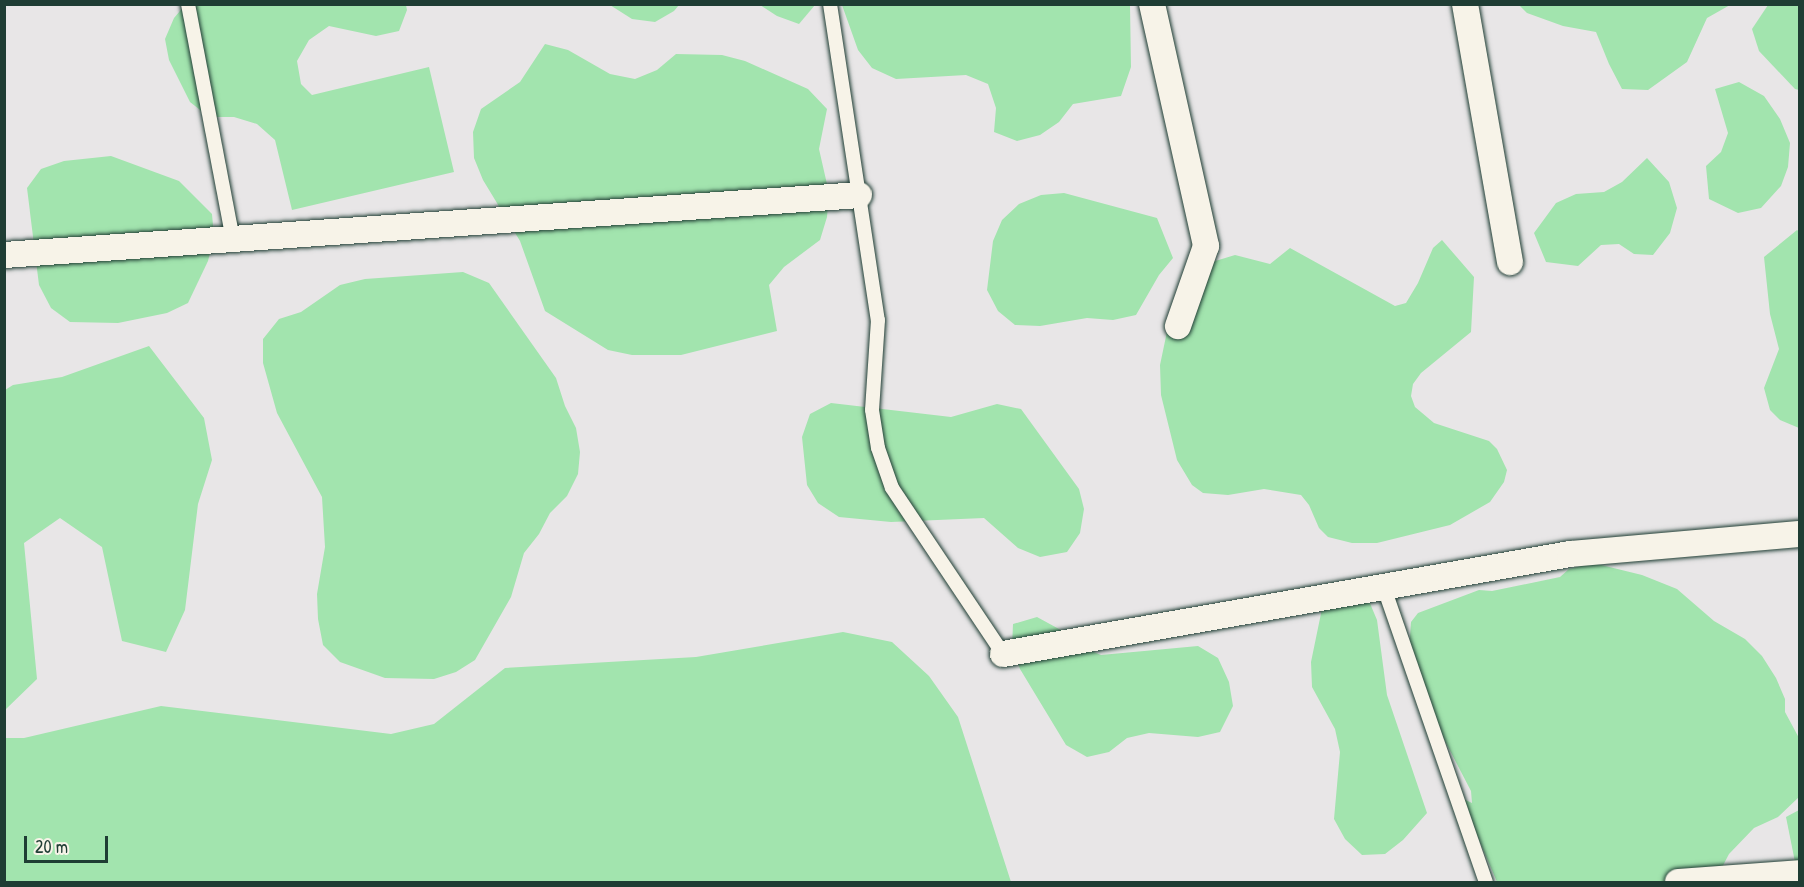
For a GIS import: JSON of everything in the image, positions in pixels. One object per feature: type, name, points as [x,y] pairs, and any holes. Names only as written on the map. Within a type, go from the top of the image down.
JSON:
[{"type":"street","points":[[1152,4],[1206,246],[1178,326]]},
{"type":"street","points":[[1465,4],[1510,262]]},
{"type":"street","points":[[4,255],[859,195]]},
{"type":"street","points":[[1003,654],[1383,585],[1570,554],[1800,534]]},
{"type":"street","points":[[1678,882],[1800,873]]},
{"type":"lane","points":[[188,4],[233,239]]},
{"type":"lane","points":[[830,4],[878,320],[872,410],[878,448],[892,488],[1003,654]]},
{"type":"lane","points":[[1383,585],[1486,882]]},
{"type":"green space","points":[[185,5],[406,5],[407,10],[399,31],[376,36],[329,26],[309,40],[297,61],[301,84],[312,95],[429,67],[454,172],[292,210],[275,140],[257,124],[234,117],[209,117],[190,102],[169,60],[165,39],[174,18]]},
{"type":"green space","points":[[610,5],[679,5],[674,11],[655,22],[632,19]]},
{"type":"green space","points":[[760,5],[815,5],[799,24],[777,16]]},
{"type":"green space","points":[[842,5],[1130,5],[1131,67],[1121,96],[1073,104],[1059,122],[1040,135],[1017,141],[994,132],[996,108],[988,84],[966,75],[896,79],[872,68],[858,50]]},
{"type":"green space","points":[[1519,5],[1730,5],[1707,18],[1687,62],[1648,90],[1622,89],[1596,32],[1563,26],[1527,13]]},
{"type":"green space","points":[[1768,5],[1799,5],[1799,90],[1795,89],[1759,51],[1752,29]]},
{"type":"green space","points":[[545,44],[568,50],[610,74],[635,79],[657,70],[676,54],[722,55],[745,61],[808,89],[827,109],[819,149],[829,193],[827,217],[820,240],[784,267],[769,285],[777,331],[681,355],[632,355],[608,350],[545,311],[520,241],[483,180],[474,158],[473,132],[481,109],[520,82]]},
{"type":"green space","points":[[1739,82],[1764,96],[1780,119],[1790,143],[1788,167],[1781,186],[1761,208],[1738,213],[1709,199],[1706,166],[1721,152],[1728,133],[1715,89]]},
{"type":"green space","points":[[111,156],[179,181],[212,214],[214,237],[208,261],[188,303],[167,313],[118,323],[70,322],[51,308],[39,285],[27,188],[41,169],[64,161]]},
{"type":"green space","points":[[1647,158],[1669,182],[1677,208],[1670,233],[1653,255],[1634,254],[1619,244],[1601,245],[1578,266],[1546,262],[1534,233],[1556,203],[1576,194],[1604,192],[1622,182]]},
{"type":"green space","points":[[1064,193],[1157,218],[1173,258],[1159,275],[1136,315],[1113,320],[1087,318],[1040,326],[1015,325],[998,311],[987,290],[993,241],[1002,220],[1019,204],[1041,195]]},
{"type":"green space","points":[[1797,230],[1800,232],[1799,428],[1780,420],[1770,410],[1764,388],[1779,349],[1770,314],[1764,257]]},
{"type":"green space","points":[[1442,240],[1474,277],[1471,332],[1421,373],[1413,384],[1411,396],[1415,407],[1434,423],[1489,441],[1497,449],[1507,470],[1504,482],[1490,502],[1450,525],[1377,543],[1352,543],[1328,537],[1319,528],[1309,505],[1301,495],[1264,489],[1228,495],[1203,493],[1192,485],[1177,460],[1161,395],[1160,365],[1173,303],[1212,262],[1235,255],[1270,264],[1290,248],[1395,306],[1406,303],[1418,283],[1433,248]]},
{"type":"green space","points":[[463,272],[489,283],[556,378],[565,406],[576,428],[580,452],[578,474],[567,496],[550,513],[539,534],[524,553],[511,597],[475,660],[456,672],[434,679],[385,678],[340,662],[323,645],[318,619],[317,594],[325,547],[322,497],[277,413],[263,363],[263,339],[279,319],[301,312],[340,285],[365,279]]},
{"type":"green space","points":[[149,346],[204,418],[212,460],[198,504],[185,610],[166,652],[122,641],[102,547],[60,518],[24,543],[37,679],[5,710],[5,390],[13,385],[62,377]]},
{"type":"green space","points":[[831,403],[951,417],[997,404],[1021,409],[1079,489],[1084,509],[1080,533],[1067,552],[1040,557],[1018,548],[984,518],[891,522],[839,517],[818,503],[807,485],[802,437],[810,414]]},
{"type":"green space","points":[[1593,563],[1642,575],[1677,589],[1714,621],[1745,639],[1762,656],[1776,678],[1785,699],[1785,712],[1799,738],[1799,797],[1778,817],[1754,828],[1729,854],[1718,875],[1704,882],[1497,882],[1464,805],[1457,796],[1472,803],[1471,791],[1421,695],[1409,652],[1411,622],[1418,613],[1479,590],[1492,591],[1560,577],[1569,569]]},
{"type":"green space","points":[[1325,594],[1366,594],[1377,620],[1387,695],[1427,813],[1403,840],[1385,854],[1362,855],[1345,839],[1334,819],[1340,752],[1335,729],[1312,687],[1311,662]]},
{"type":"green space","points":[[1037,617],[1059,629],[1079,646],[1101,655],[1198,646],[1218,658],[1229,682],[1233,706],[1220,732],[1198,737],[1149,733],[1127,738],[1109,752],[1087,757],[1066,745],[1020,669],[1012,647],[1013,624]]},
{"type":"green space","points":[[843,632],[892,642],[929,676],[958,717],[1011,882],[5,882],[5,738],[24,738],[161,706],[391,734],[434,724],[505,668],[696,657]]},
{"type":"green space","points":[[1799,810],[1799,882],[1786,817]]}]
